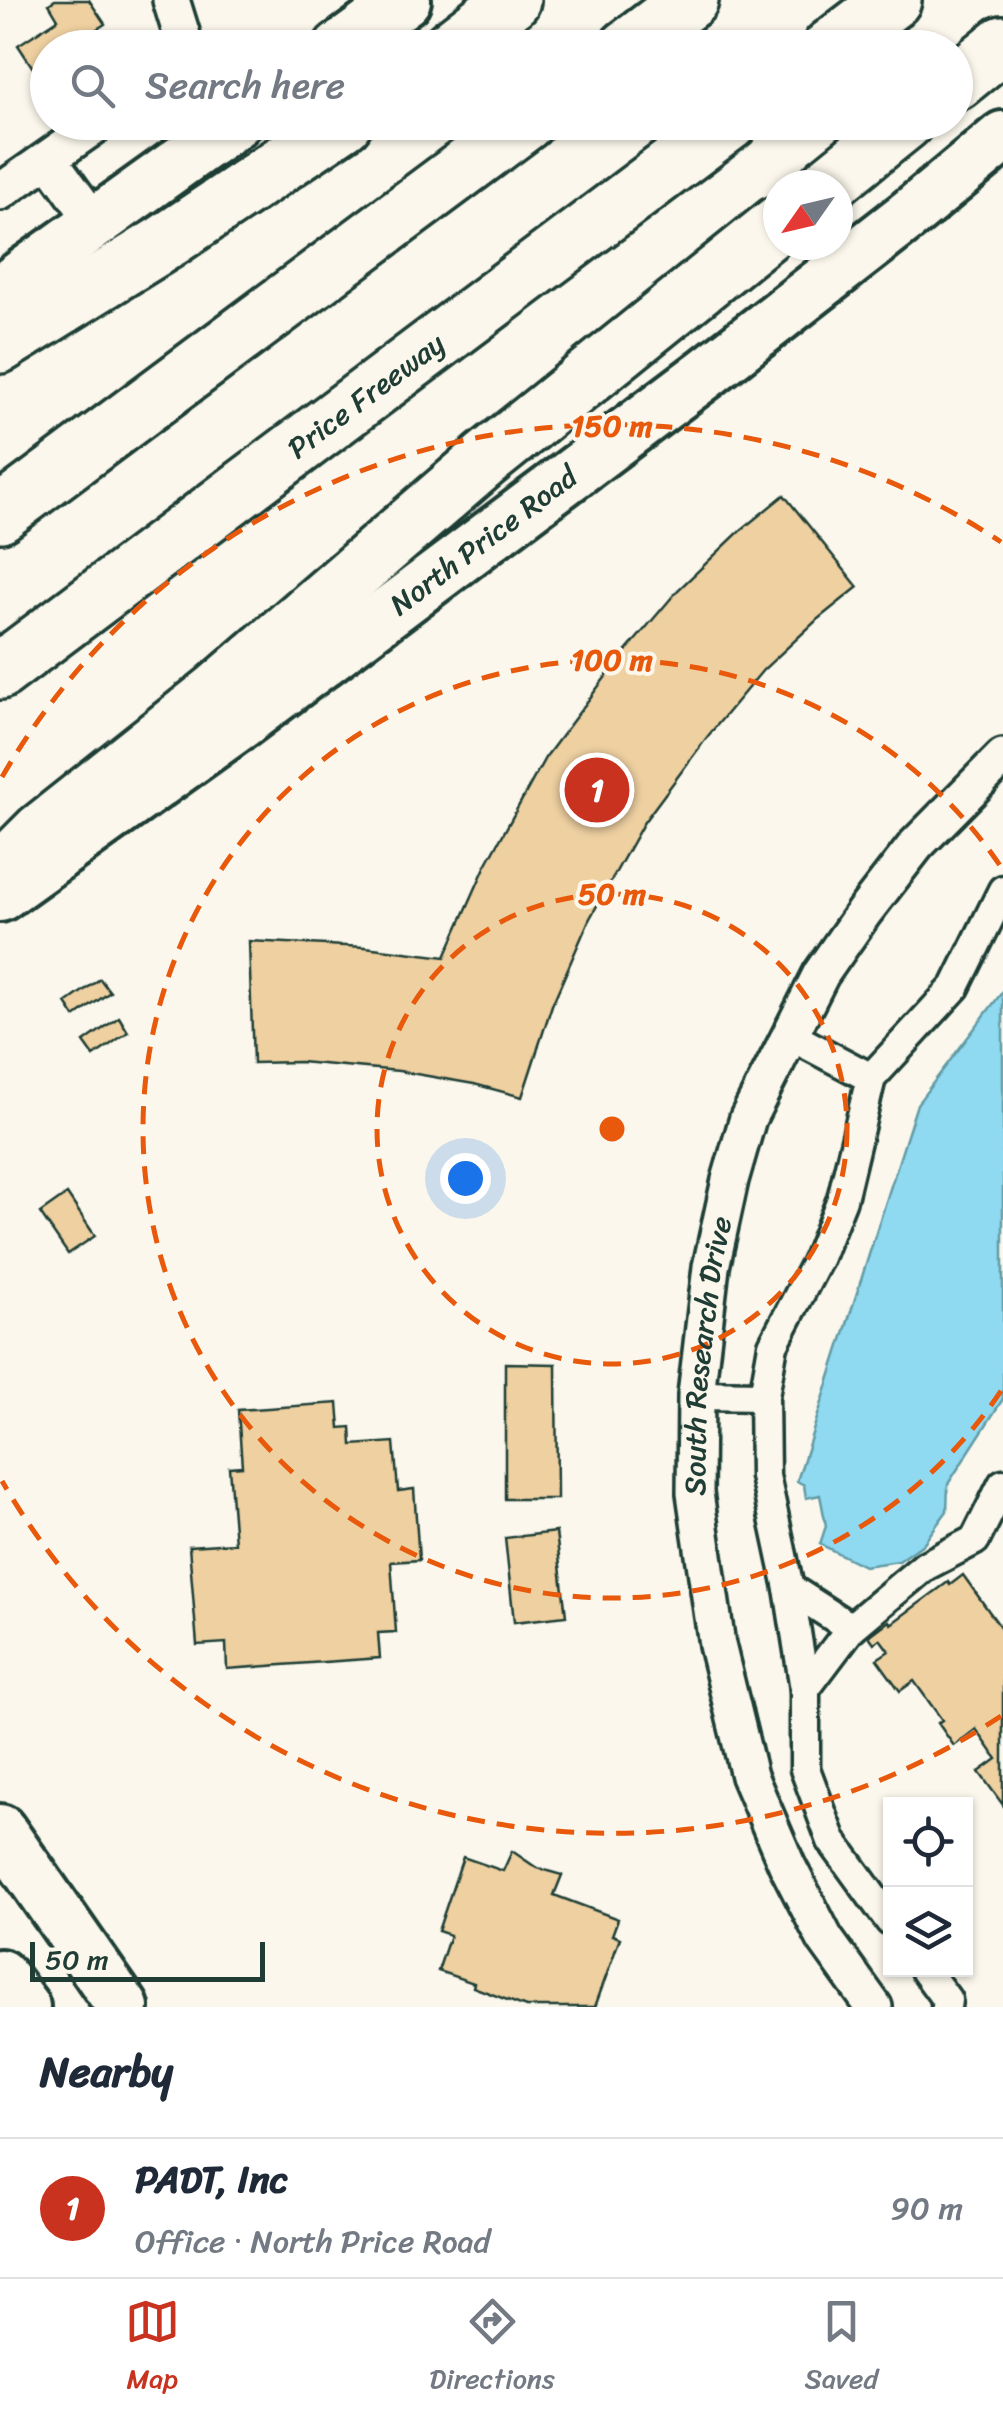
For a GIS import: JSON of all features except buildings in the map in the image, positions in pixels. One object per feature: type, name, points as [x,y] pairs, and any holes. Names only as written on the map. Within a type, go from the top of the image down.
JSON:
[{"type":"highway","points":[[473,30],[512,0]]},
{"type":"highway","points":[[650,30],[690,0]]},
{"type":"highway","points":[[854,30],[893,0]]},
{"type":"highway","points":[[973,68],[1003,44]]},
{"type":"highway","points":[[0,345],[164,243],[317,140]]},
{"type":"highway","points":[[0,514],[502,140]]},
{"type":"highway","name":"Price Freeway","points":[[0,671],[706,140]]},
{"type":"highway","points":[[846,170],[883,140]]},
{"type":"highway","points":[[0,872],[41,831],[216,692],[485,460],[763,236]]},
{"type":"main road","points":[[364,30],[405,0]]},
{"type":"main road","name":"North Price Road","points":[[0,896],[240,724],[705,374],[1003,137]]},
{"type":"main road","points":[[0,291],[211,140]]},
{"type":"main road","points":[[0,1830],[123,2007]]},
{"type":"main road","points":[[0,1974],[24,2007]]},
{"type":"street","points":[[171,0],[178,30]]},
{"type":"street","points":[[0,192],[76,140]]},
{"type":"street","points":[[50,159],[96,224]]},
{"type":"street","name":"South Research Drive","points":[[874,2007],[825,1939],[749,1776],[717,1645],[695,1492],[696,1395],[711,1267],[748,1118],[821,974],[864,912],[916,845],[1003,756]]},
{"type":"street","points":[[883,1912],[832,1841],[805,1769],[805,1689],[789,1588],[764,1476],[764,1396],[773,1345],[818,1257],[842,1199],[870,1078],[955,987],[1003,890]]},
{"type":"street","points":[[789,1035],[870,1078]]},
{"type":"street","points":[[696,1395],[764,1396]]},
{"type":"street","points":[[805,1689],[851,1628],[924,1566],[974,1540],[1003,1484]]},
{"type":"street","points":[[789,1588],[851,1628]]},
{"type":"street","points":[[930,1977],[947,2000],[946,2007]]},
{"type":"water","points":[[1003,991],[1003,1399],[948,1484],[947,1511],[923,1544],[899,1561],[864,1566],[820,1544],[826,1526],[820,1495],[806,1498],[804,1485],[797,1481],[917,1104]]},
{"type":"place","name":"PADT, Inc","points":[[597,790]]}]
